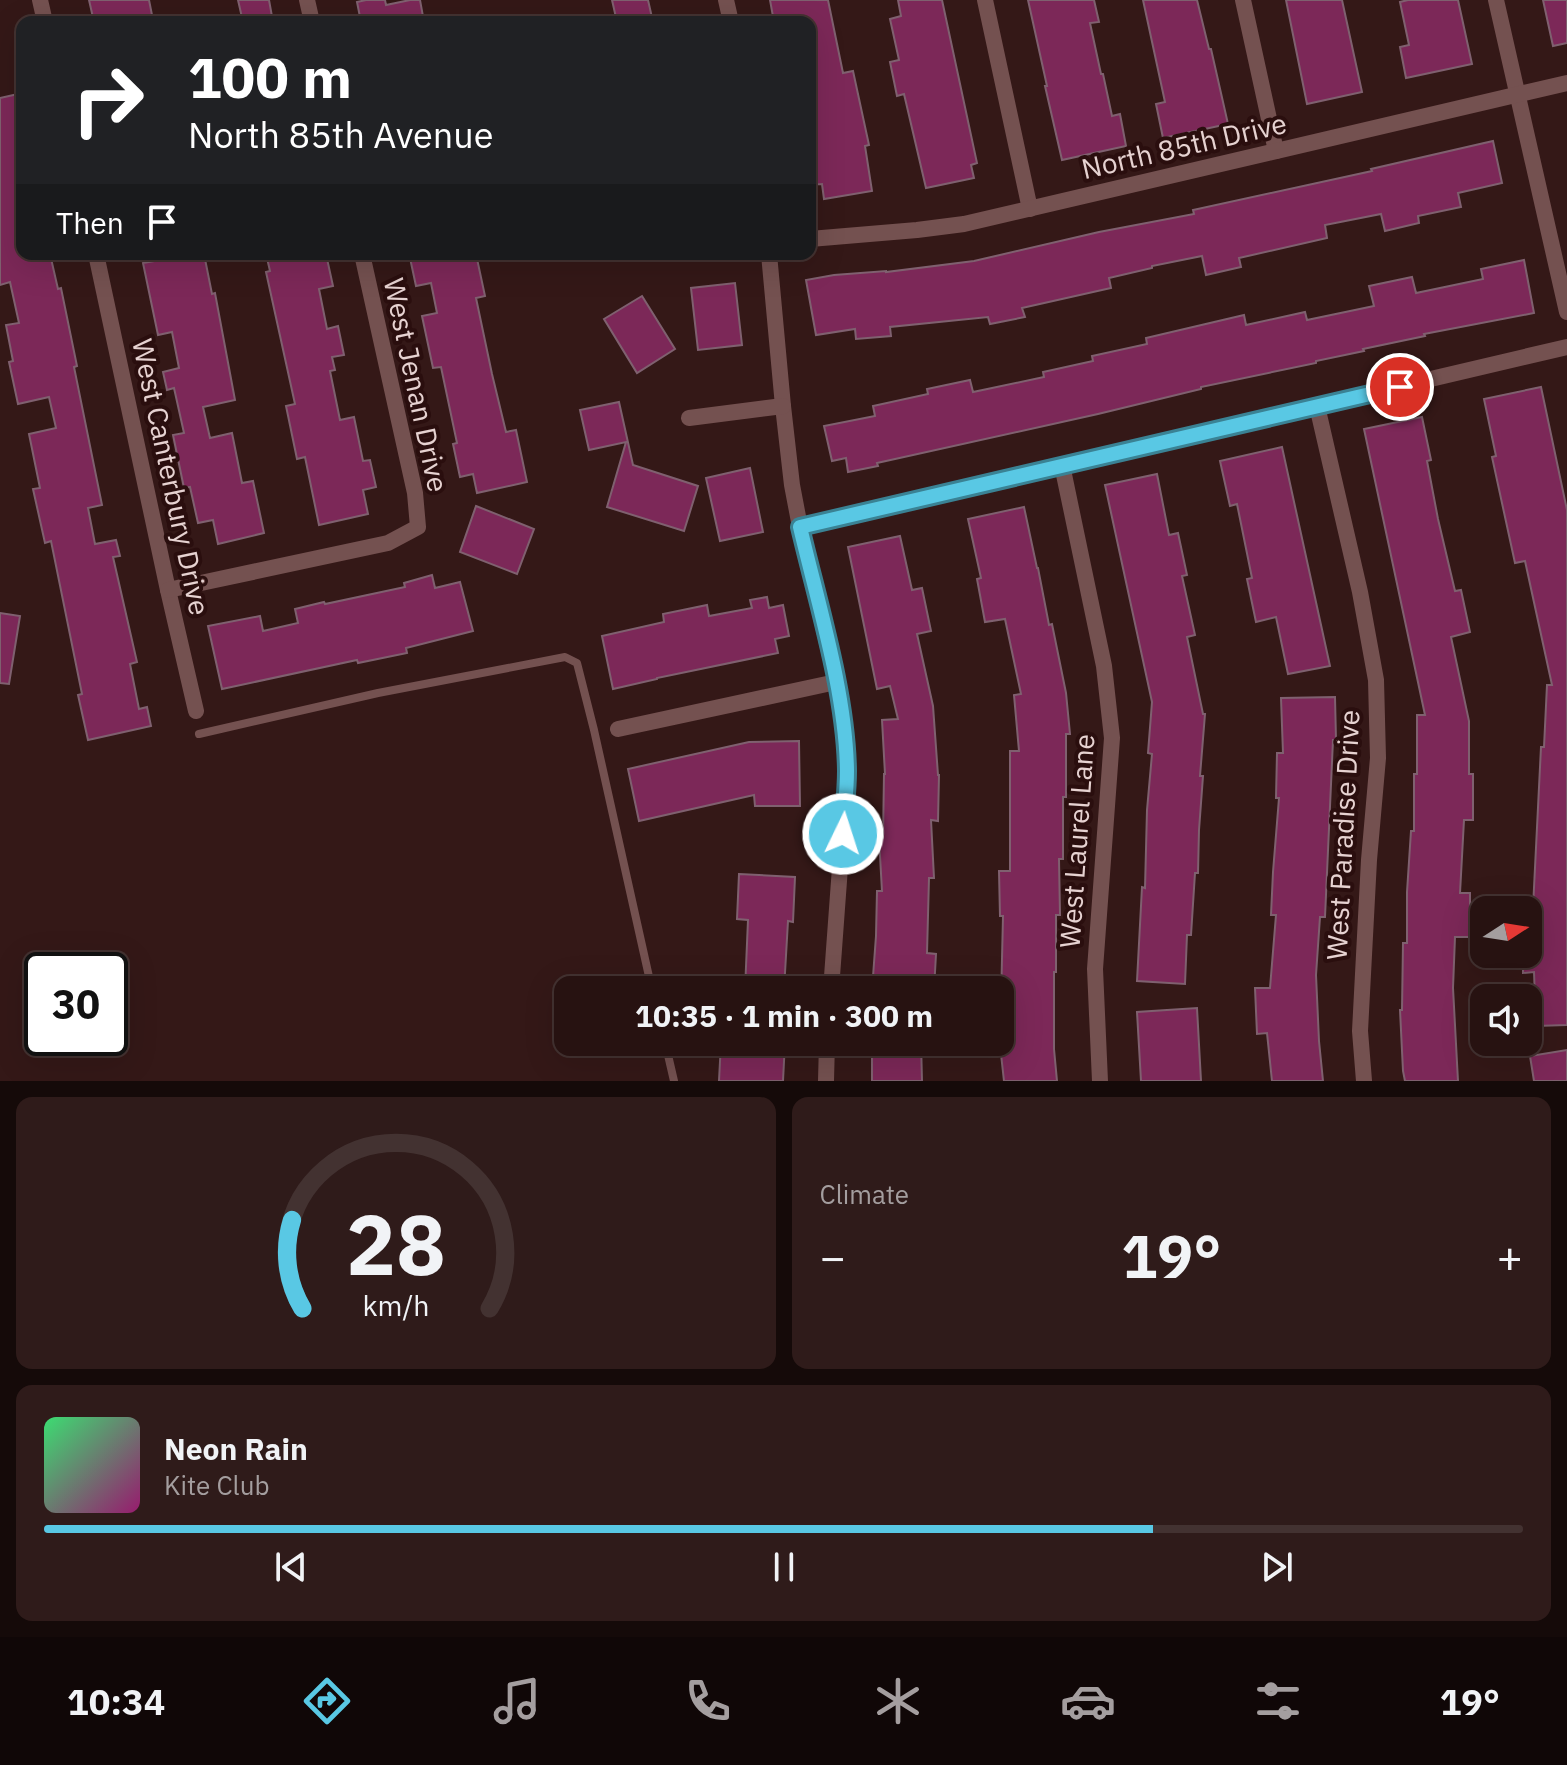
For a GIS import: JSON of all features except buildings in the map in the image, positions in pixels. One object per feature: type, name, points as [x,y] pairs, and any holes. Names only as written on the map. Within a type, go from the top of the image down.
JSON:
[{"type":"street","points":[[985,0],[1030,209]]},
{"type":"street","points":[[1243,0],[1276,151]]},
{"type":"street","points":[[1496,0],[1567,312]]},
{"type":"street","name":"North 85th Drive","points":[[816,238],[944,227],[1567,83]]},
{"type":"street","name":"West Canterbury Drive","points":[[97,260],[196,711]]},
{"type":"street","name":"West Jenan Drive","points":[[168,590],[388,543],[418,527],[415,493],[363,260]]},
{"type":"street","points":[[770,260],[792,485],[843,726],[847,772],[832,976]]},
{"type":"street","points":[[800,527],[1567,347]]},
{"type":"street","points":[[689,418],[783,406]]},
{"type":"street","name":"West Paradise Drive","points":[[1317,406],[1360,592],[1376,680],[1378,758],[1360,1031],[1364,1081]]},
{"type":"street","name":"West Laurel Lane","points":[[1062,465],[1104,666],[1112,738],[1095,969],[1100,1081]]},
{"type":"street","points":[[618,729],[836,682]]},
{"type":"street","points":[[826,1081],[827,1056]]},
{"type":"lane","points":[[199,734],[378,693],[565,657],[577,663],[649,976]]},
{"type":"lane","points":[[668,1056],[674,1081]]},
{"type":"route","points":[[843,834],[847,772],[843,726],[836,682],[800,527],[1400,387]]}]
